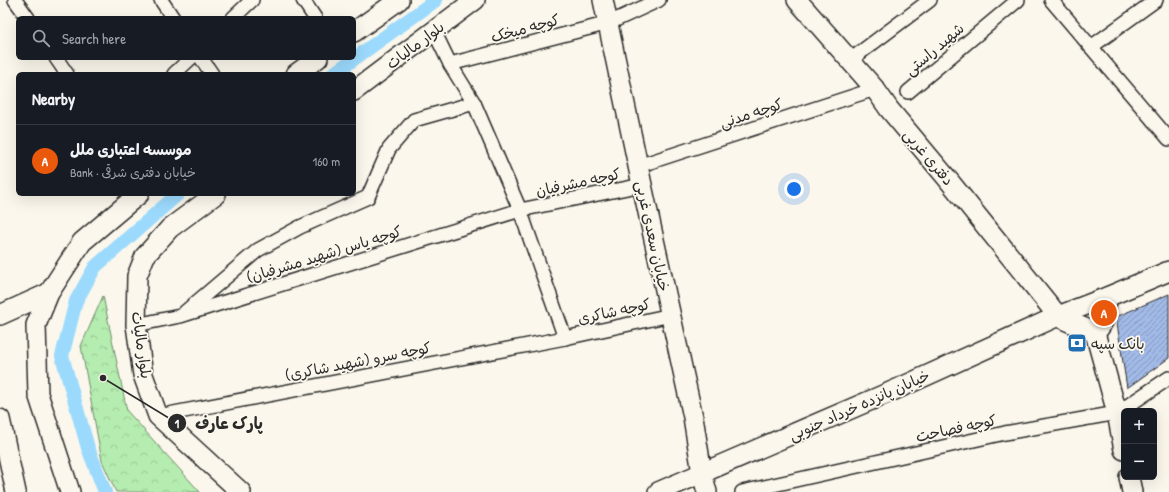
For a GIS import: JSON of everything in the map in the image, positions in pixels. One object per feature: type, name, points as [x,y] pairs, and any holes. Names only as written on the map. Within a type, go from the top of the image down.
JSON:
[{"type":"street","points":[[15,0],[27,16]]},
{"type":"street","points":[[161,0],[172,16]]},
{"type":"street","points":[[235,16],[252,0]]},
{"type":"street","points":[[304,0],[314,16]]},
{"type":"street","points":[[356,31],[399,0]]},
{"type":"street","name":"بلوار مالیات","points":[[356,89],[475,0]]},
{"type":"street","name":"خیابان سعدی غربی","points":[[604,0],[642,185],[693,417],[702,473],[707,492]]},
{"type":"street","name":"کوچه میخک","points":[[450,64],[609,23],[659,0]]},
{"type":"street","name":"دفتری غربی","points":[[797,0],[875,89],[889,110],[946,177],[1058,316]]},
{"type":"street","points":[[849,61],[930,0]]},
{"type":"street","name":"شهید راستی","points":[[908,92],[1018,0]]},
{"type":"street","points":[[1051,0],[1169,139]]},
{"type":"street","points":[[1091,47],[1156,0]]},
{"type":"street","points":[[434,31],[450,64],[474,103],[520,210],[565,338]]},
{"type":"street","points":[[57,60],[66,72]]},
{"type":"street","points":[[176,72],[189,60]]},
{"type":"street","points":[[202,60],[211,72]]},
{"type":"street","points":[[299,72],[315,60]]},
{"type":"street","name":"کوچه مدنی","points":[[638,166],[875,89]]},
{"type":"street","points":[[180,316],[258,250],[300,227],[368,197],[389,149],[414,120],[474,103]]},
{"type":"street","name":"کوچه مشرفیان","points":[[520,210],[642,185]]},
{"type":"street","points":[[70,492],[38,394],[36,325],[49,293],[82,242],[137,196]]},
{"type":"street","name":"بلوار مالیات","points":[[213,196],[170,228],[145,256],[137,276],[136,325],[143,375],[158,416],[241,492]]},
{"type":"street","name":"کوچه یاس (شهید مشرفیان)","points":[[136,325],[180,316],[520,210]]},
{"type":"street","points":[[1095,333],[1100,328],[1104,319],[1107,298],[1169,271]]},
{"type":"street","points":[[0,315],[49,293]]},
{"type":"street","name":"خیابان پانزده خرداد جنوبی","points":[[658,492],[684,488],[702,473],[897,389],[1058,316],[1107,298]]},
{"type":"street","name":"کوچه شاکری","points":[[565,338],[671,315]]},
{"type":"street","points":[[1058,316],[1065,321],[1095,333],[1117,413],[1123,444]]},
{"type":"street","name":"کوچه سرو (شهید شاکری)","points":[[158,416],[565,338]]},
{"type":"street","name":"کوچه فصاحت","points":[[742,492],[1005,433],[1117,413],[1169,378]]},
{"type":"street","points":[[0,419],[3,444],[16,492]]},
{"type":"street","points":[[1130,480],[1132,492]]},
{"type":"green space","points":[[103,296],[127,411],[200,492],[116,492],[102,461],[81,346]]},
{"type":"building","points":[[1169,294],[1169,358],[1127,388],[1116,317]]},
{"type":"waterway","points":[[356,57],[436,0]]},
{"type":"waterway","points":[[336,72],[352,60]]},
{"type":"waterway","points":[[105,492],[88,448],[62,356],[76,301],[95,267],[176,196]]},
{"type":"place","name":"موسسه اعتباری ملل","points":[[1104,313]]},
{"type":"place","name":"بانک سپه","points":[[1077,343]]},
{"type":"place","name":"پارک عارف","points":[[103,378]]}]
